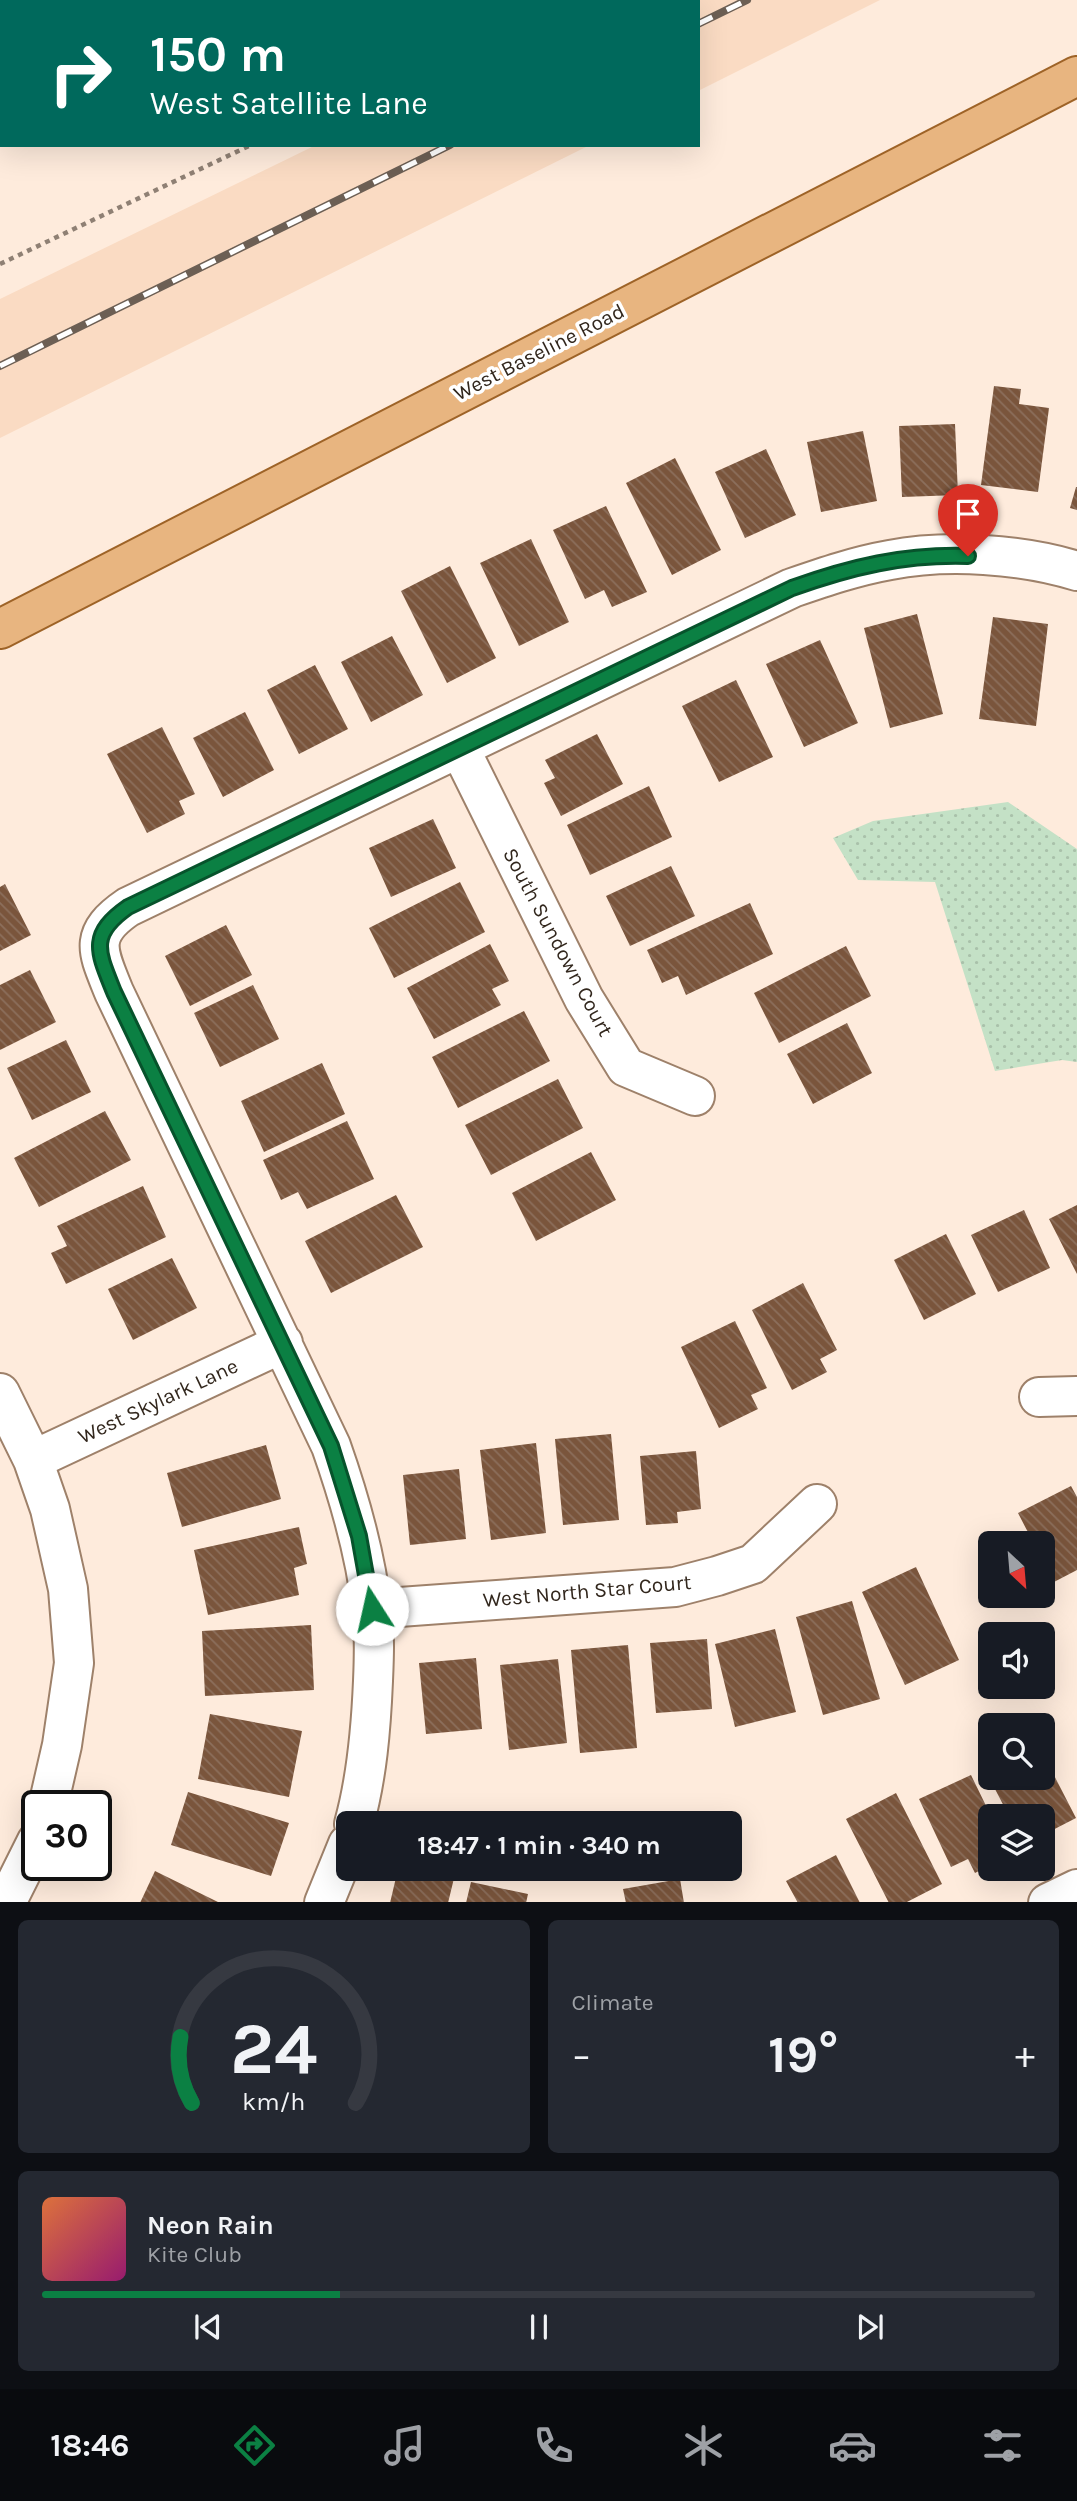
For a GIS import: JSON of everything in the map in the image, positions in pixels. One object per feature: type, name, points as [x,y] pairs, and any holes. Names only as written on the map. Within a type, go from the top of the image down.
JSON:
[{"type":"main road","name":"West Baseline Road","points":[[0,629],[1077,76]]},
{"type":"street","points":[[356,1811],[371,1720],[374,1636],[359,1536],[347,1494],[331,1446],[114,992],[104,969],[100,934],[112,918],[128,907],[792,588],[839,571],[892,559],[942,555],[994,556],[1047,562],[1077,571]]},
{"type":"street","name":"South Sundown Court","points":[[460,749],[584,999],[626,1067],[695,1096]]},
{"type":"street","name":"West Skylark Lane","points":[[33,1460],[283,1343]]},
{"type":"street","points":[[0,1393],[33,1460],[50,1509],[68,1589],[74,1663],[62,1745],[52,1790]]},
{"type":"street","points":[[1040,1397],[1077,1396]]},
{"type":"street","name":"West North Star Court","points":[[372,1609],[626,1591],[686,1584],[753,1564],[817,1504]]},
{"type":"street","points":[[6,1902],[21,1872]]},
{"type":"street","points":[[324,1902],[336,1873]]},
{"type":"street","points":[[1048,1902],[1077,1889]]},
{"type":"path","points":[[0,264],[247,147]]},
{"type":"shaded area","points":[[700,0],[880,0],[700,90]]},
{"type":"shaded area","points":[[312,147],[586,147],[0,438],[0,299]]},
{"type":"green space","points":[[1008,802],[1077,849],[1077,1062],[1062,1060],[995,1071],[935,882],[858,880],[833,838],[873,821]]},
{"type":"building","points":[[994,386],[1021,389],[1019,404],[1049,408],[1038,492],[981,485]]},
{"type":"building","points":[[955,424],[958,495],[902,497],[899,426]]},
{"type":"building","points":[[863,431],[877,501],[821,512],[807,442]]},
{"type":"building","points":[[766,449],[796,515],[745,538],[715,472]]},
{"type":"building","points":[[675,458],[721,550],[672,575],[626,483]]},
{"type":"building","points":[[1077,487],[1077,510],[1070,508]]},
{"type":"building","points":[[606,506],[647,592],[612,607],[604,590],[585,599],[553,530]]},
{"type":"building","points":[[531,539],[569,622],[519,646],[480,563]]},
{"type":"building","points":[[450,566],[496,658],[447,683],[401,591]]},
{"type":"building","points":[[917,614],[943,714],[890,728],[864,628]]},
{"type":"building","points":[[993,617],[1048,624],[1036,726],[979,719]]},
{"type":"building","points":[[392,636],[423,695],[371,722],[341,662]]},
{"type":"building","points":[[820,640],[858,723],[804,747],[766,664]]},
{"type":"building","points":[[315,665],[348,729],[299,754],[267,690]]},
{"type":"building","points":[[736,680],[773,757],[719,782],[682,706]]},
{"type":"building","points":[[245,712],[274,770],[223,797],[193,738]]},
{"type":"building","points":[[162,727],[195,794],[179,801],[185,814],[147,833],[107,754]]},
{"type":"building","points":[[597,734],[623,784],[561,816],[544,783],[555,778],[545,760]]},
{"type":"building","points":[[649,786],[672,837],[590,875],[567,825]]},
{"type":"building","points":[[433,819],[456,868],[391,897],[369,848]]},
{"type":"building","points":[[671,866],[695,916],[630,946],[606,896]]},
{"type":"building","points":[[460,882],[485,932],[394,978],[369,928]]},
{"type":"building","points":[[5,884],[31,935],[0,951],[0,887]]},
{"type":"building","points":[[750,903],[773,954],[686,995],[678,976],[662,983],[647,950]]},
{"type":"building","points":[[226,925],[252,975],[190,1006],[165,956]]},
{"type":"building","points":[[490,944],[509,981],[492,989],[501,1005],[434,1039],[407,988]]},
{"type":"building","points":[[846,946],[871,996],[779,1043],[754,993]]},
{"type":"building","points":[[30,970],[56,1022],[0,1050],[0,985]]},
{"type":"building","points":[[253,985],[279,1039],[220,1067],[194,1013]]},
{"type":"building","points":[[524,1011],[550,1061],[458,1108],[432,1057]]},
{"type":"building","points":[[847,1023],[872,1073],[813,1104],[787,1054]]},
{"type":"building","points":[[66,1040],[91,1092],[32,1120],[7,1068]]},
{"type":"building","points":[[322,1063],[345,1114],[264,1152],[241,1101]]},
{"type":"building","points":[[558,1079],[583,1128],[491,1175],[465,1125]]},
{"type":"building","points":[[105,1111],[131,1160],[39,1207],[14,1158]]},
{"type":"building","points":[[347,1121],[374,1179],[307,1209],[298,1192],[281,1200],[263,1160]]},
{"type":"building","points":[[591,1152],[616,1200],[536,1241],[512,1193]]},
{"type":"building","points":[[143,1186],[166,1237],[66,1284],[51,1253],[67,1246],[57,1226]]},
{"type":"building","points":[[396,1195],[423,1247],[331,1293],[305,1241]]},
{"type":"building","points":[[1077,1205],[1077,1274],[1049,1219]]},
{"type":"building","points":[[1024,1210],[1050,1268],[998,1292],[971,1235]]},
{"type":"building","points":[[946,1234],[976,1294],[924,1320],[894,1260]]},
{"type":"building","points":[[172,1258],[197,1308],[133,1340],[108,1289]]},
{"type":"building","points":[[803,1283],[837,1350],[820,1359],[827,1372],[792,1390],[752,1310]]},
{"type":"building","points":[[735,1321],[767,1388],[751,1395],[758,1409],[719,1428],[681,1347]]},
{"type":"building","points":[[611,1434],[619,1520],[563,1525],[555,1439]]},
{"type":"building","points":[[536,1443],[546,1533],[491,1540],[480,1450]]},
{"type":"building","points":[[266,1445],[281,1499],[182,1527],[167,1473]]},
{"type":"building","points":[[696,1451],[701,1509],[677,1512],[678,1523],[646,1525],[640,1456]]},
{"type":"building","points":[[459,1469],[466,1539],[410,1545],[403,1475]]},
{"type":"building","points":[[1071,1486],[1077,1497],[1077,1570],[1055,1581],[1055,1531],[1027,1531],[1018,1513]]},
{"type":"building","points":[[299,1527],[307,1564],[294,1568],[299,1595],[208,1615],[194,1550]]},
{"type":"building","points":[[916,1567],[959,1660],[905,1685],[862,1592]]},
{"type":"building","points":[[852,1601],[880,1699],[823,1715],[796,1617]]},
{"type":"building","points":[[311,1625],[314,1690],[205,1696],[202,1631]]},
{"type":"building","points":[[775,1629],[796,1712],[735,1727],[715,1644]]},
{"type":"building","points":[[707,1639],[712,1709],[656,1713],[650,1643]]},
{"type":"building","points":[[628,1645],[637,1748],[580,1753],[571,1650]]},
{"type":"building","points":[[476,1658],[482,1729],[426,1734],[419,1663]]},
{"type":"building","points":[[558,1659],[567,1743],[509,1750],[500,1665]]},
{"type":"building","points":[[210,1714],[302,1731],[289,1797],[198,1779]]},
{"type":"building","points":[[971,1775],[985,1804],[978,1804],[978,1871],[975,1873],[968,1859],[951,1867],[919,1799]]},
{"type":"building","points":[[1055,1777],[1076,1818],[1055,1829],[1055,1804],[1003,1804],[996,1790],[1055,1790]]},
{"type":"building","points":[[188,1792],[289,1823],[271,1876],[171,1845]]},
{"type":"building","points":[[896,1793],[942,1884],[907,1902],[888,1902],[846,1819]]},
{"type":"building","points":[[836,1855],[860,1902],[797,1902],[786,1881]]},
{"type":"building","points":[[155,1871],[218,1902],[140,1902]]},
{"type":"building","points":[[395,1881],[453,1881],[448,1902],[390,1902]]},
{"type":"building","points":[[680,1881],[684,1902],[626,1902],[623,1889]]},
{"type":"building","points":[[471,1882],[528,1894],[526,1902],[466,1902]]},
{"type":"railway","points":[[700,23],[747,0]]},
{"type":"railway","points":[[0,366],[446,147]]},
{"type":"route","points":[[372,1609],[359,1536],[331,1446],[114,992],[104,969],[100,947],[100,934],[104,926],[128,907],[792,588],[839,571],[892,559],[968,556]]}]
